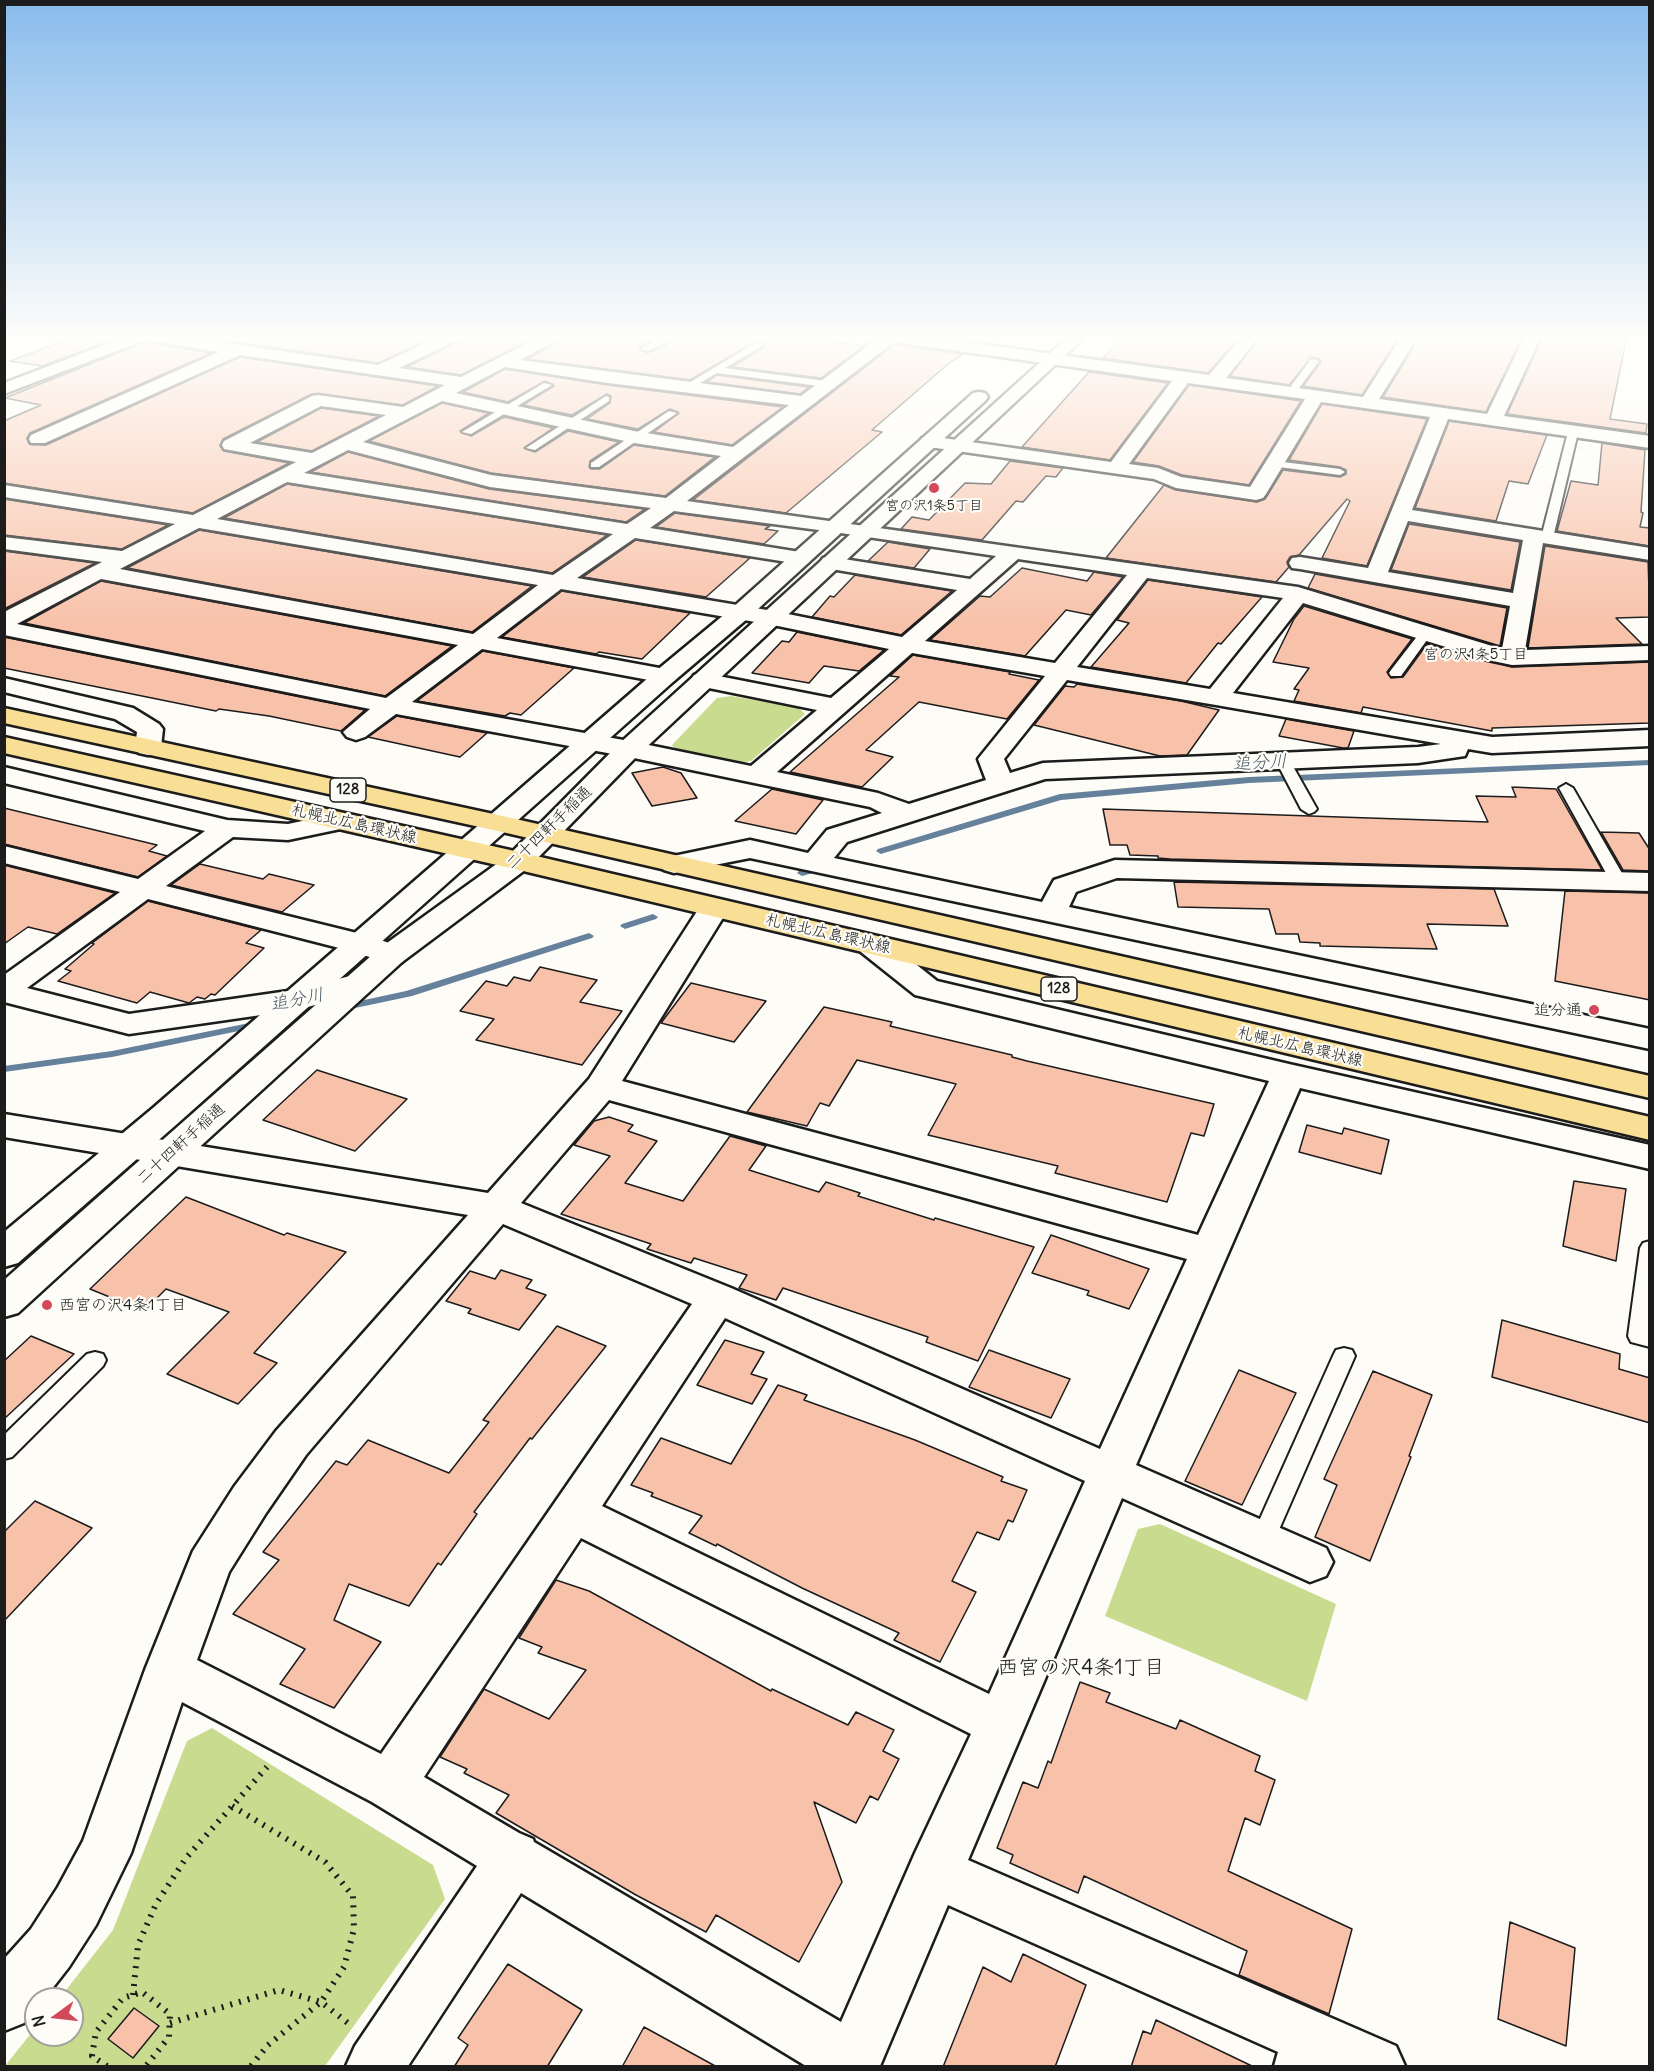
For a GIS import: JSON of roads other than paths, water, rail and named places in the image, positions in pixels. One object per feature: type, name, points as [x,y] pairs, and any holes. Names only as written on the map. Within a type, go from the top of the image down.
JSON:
[{"type":"main road","name":"札幌北広島環状線","points":[[4,715],[547,835],[1650,1087]]},
{"type":"main road","name":"札幌北広島環状線","points":[[4,745],[519,861],[1650,1130]]},
{"type":"street","points":[[38,440],[54,433]]},
{"type":"street","points":[[255,433],[231,445],[317,460]]},
{"type":"street","points":[[4,621],[194,521],[370,433]]},
{"type":"street","points":[[612,433],[736,453]]},
{"type":"street","points":[[356,732],[557,582],[669,505],[764,433]]},
{"type":"street","name":"二十四軒手稲通","points":[[4,1303],[170,1154],[362,944],[665,676],[740,614],[939,433]]},
{"type":"street","name":"二十四軒手稲通","points":[[4,1252],[128,1146],[294,1016],[354,988],[391,955],[519,861],[629,749],[973,433]]},
{"type":"street","points":[[1116,468],[1142,433]]},
{"type":"street","points":[[929,441],[1158,474],[1176,482],[1256,494],[1294,433]]},
{"type":"street","points":[[1376,575],[1433,433]]},
{"type":"street","points":[[1578,433],[1650,442]]},
{"type":"street","points":[[349,444],[490,481],[834,526],[1299,594],[1512,658],[1650,653]]},
{"type":"street","points":[[287,476],[800,558]]},
{"type":"street","points":[[4,491],[773,618],[906,645],[1492,745]]},
{"type":"street","points":[[1400,514],[1650,554]]},
{"type":"street","points":[[1512,658],[1522,601],[1541,537]]},
{"type":"street","points":[[4,543],[124,558]]},
{"type":"street","points":[[757,775],[1014,552]]},
{"type":"street","points":[[831,563],[974,586]]},
{"type":"street","points":[[1300,563],[1522,601]]},
{"type":"street","points":[[1001,784],[991,759],[1142,571]]},
{"type":"street","points":[[98,572],[479,640],[665,676]]},
{"type":"street","points":[[1216,698],[1299,594]]},
{"type":"street","points":[[4,628],[391,706],[591,741],[757,775],[878,801],[907,814]]},
{"type":"street","points":[[703,680],[837,706]]},
{"type":"street","points":[[4,685],[124,713],[150,729],[148,747]]},
{"type":"street","points":[[815,862],[837,836],[1043,771],[1287,767],[1418,755],[1492,745],[1650,738]]},
{"type":"street","points":[[4,775],[226,828],[288,832],[340,821]]},
{"type":"street","points":[[4,991],[141,888],[226,828]]},
{"type":"street","points":[[674,864],[750,849],[1650,1039]]},
{"type":"street","points":[[4,854],[362,944],[391,955]]},
{"type":"street","points":[[1052,912],[1064,886],[1115,869],[1650,882]]},
{"type":"street","points":[[4,2003],[50,1948],[77,1906],[105,1853],[169,1670],[209,1565],[250,1500],[291,1443],[601,1086],[714,908]]},
{"type":"street","points":[[872,945],[927,988],[1288,1075],[1650,1157]]},
{"type":"street","points":[[4,991],[129,1024],[294,1016]]},
{"type":"street","points":[[169,1670],[390,1785],[514,1857],[852,2064],[934,1872],[1288,1075]]},
{"type":"street","points":[[601,1086],[1209,1251]]},
{"type":"street","points":[[4,1125],[496,1207],[717,1298],[1310,1562]]},
{"type":"street","points":[[390,1785],[717,1298]]},
{"type":"street","points":[[573,1513],[1001,1724]]},
{"type":"street","points":[[364,2047],[514,1857]]},
{"type":"street","points":[[934,1872],[1307,2052],[1376,2067]]},
{"type":"lane","points":[[531,448],[554,433]]},
{"type":"lane","points":[[595,465],[641,433]]},
{"type":"lane","points":[[1541,537],[1573,433]]},
{"type":"lane","points":[[1275,464],[1340,472]]},
{"type":"lane","points":[[1396,673],[1426,633]]},
{"type":"lane","points":[[1287,767],[1309,809]]},
{"type":"lane","points":[[1566,788],[1619,882]]},
{"type":"lane","points":[[1650,1248],[1639,1336],[1650,1339]]},
{"type":"lane","points":[[1262,1541],[1344,1356]]},
{"type":"lane","points":[[4,1450],[95,1360]]},
{"type":"waterway","name":"追分川","points":[[881,851],[1060,797],[1249,780],[1650,762]]},
{"type":"waterway","name":"追分川","points":[[802,873],[817,869]]},
{"type":"waterway","name":"追分川","points":[[625,926],[653,917]]},
{"type":"waterway","name":"追分川","points":[[341,1008],[408,994],[589,936]]},
{"type":"waterway","name":"追分川","points":[[4,1069],[112,1054],[259,1024]]},
{"type":"place","name":"宮の沢1条5丁目","points":[[934,488]]},
{"type":"place","name":"追分通","points":[[1594,1010]]},
{"type":"place","name":"西宮の沢4条1丁目","points":[[47,1305]]},
{"type":"district","name":"宮の沢1条5丁目","points":[[1476,655]]},
{"type":"district","name":"西宮の沢4条1丁目","points":[[1081,1668]]}]
